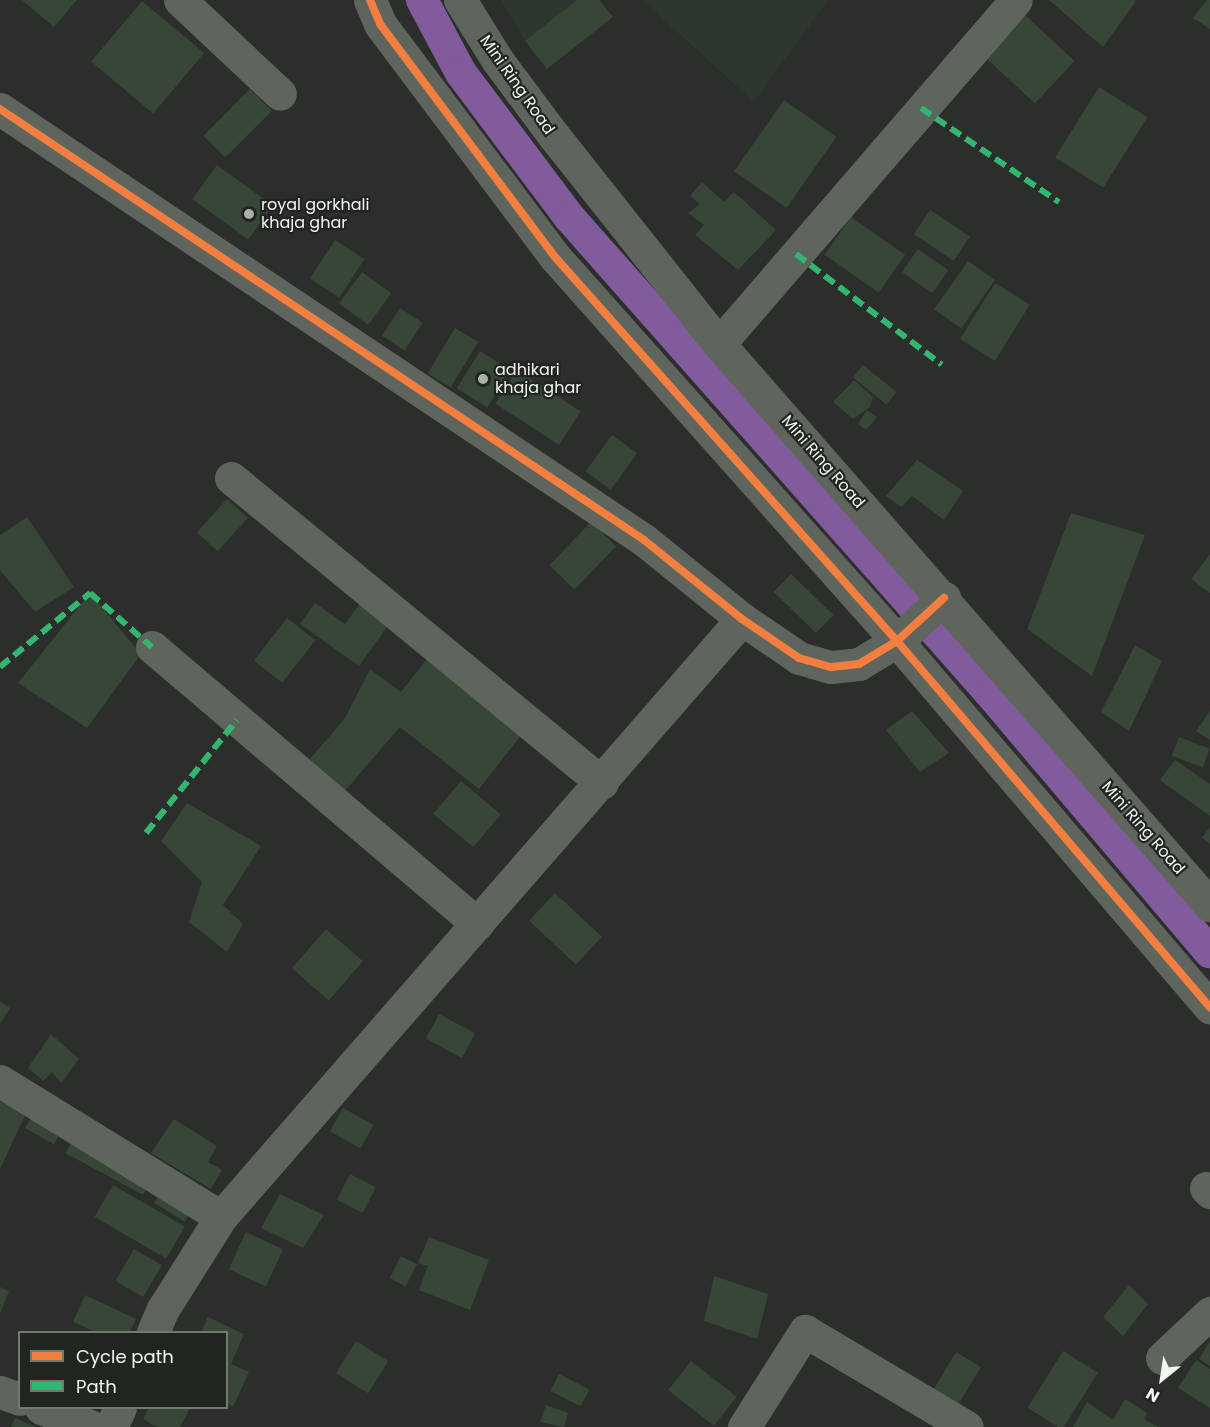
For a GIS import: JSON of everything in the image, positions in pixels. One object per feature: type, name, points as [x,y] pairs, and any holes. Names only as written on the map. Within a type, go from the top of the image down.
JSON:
[{"type":"street","points":[[180,0],[280,94]]},
{"type":"street","points":[[370,0],[380,24],[555,256],[905,634],[1210,1007]]},
{"type":"street","name":"Mini Ring Road","points":[[460,0],[498,61],[554,136],[719,344],[944,598],[1210,905]]},
{"type":"street","points":[[719,344],[1016,0]]},
{"type":"street","points":[[0,109],[644,540],[742,619],[799,658],[831,667],[859,664],[905,634],[944,598]]},
{"type":"street","points":[[231,478],[602,783]]},
{"type":"street","points":[[154,1331],[221,1217],[602,783],[679,688],[742,619]]},
{"type":"street","points":[[152,647],[477,924]]},
{"type":"street","points":[[0,1081],[221,1217]]},
{"type":"street","points":[[1162,1358],[1210,1313]]},
{"type":"street","points":[[744,1427],[805,1331],[967,1427]]},
{"type":"street","points":[[0,1392],[18,1398]]},
{"type":"street","points":[[46,1409],[92,1427]]},
{"type":"street","points":[[111,1427],[119,1409]]},
{"type":"shaded area","points":[[501,0],[581,0],[525,41]]},
{"type":"shaded area","points":[[642,0],[828,0],[754,102]]},
{"type":"building","points":[[22,0],[77,0],[54,27]]},
{"type":"building","points":[[577,0],[599,0],[613,17],[547,69],[525,41]]},
{"type":"building","points":[[1049,0],[1134,0],[1136,1],[1103,47]]},
{"type":"building","points":[[1207,0],[1210,0],[1210,29],[1193,18]]},
{"type":"building","points":[[142,1],[204,53],[153,114],[91,62]]},
{"type":"building","points":[[1024,14],[1074,61],[1035,103],[984,56]]},
{"type":"building","points":[[1099,87],[1147,117],[1103,188],[1055,157]]},
{"type":"building","points":[[250,89],[272,111],[225,158],[203,136]]},
{"type":"building","points":[[784,100],[836,137],[787,208],[734,171]]},
{"type":"building","points":[[217,165],[273,206],[248,240],[192,199]]},
{"type":"building","points":[[702,182],[724,202],[734,192],[776,230],[738,270],[695,235],[704,225],[688,213],[700,204],[690,196]]},
{"type":"building","points":[[930,210],[970,237],[954,261],[914,234]]},
{"type":"building","points":[[851,217],[905,255],[879,293],[825,255]]},
{"type":"building","points":[[335,240],[364,259],[339,298],[310,279]]},
{"type":"building","points":[[918,249],[948,270],[932,293],[902,272]]},
{"type":"building","points":[[968,261],[995,280],[961,328],[934,309]]},
{"type":"building","points":[[362,272],[391,293],[368,325],[339,304]]},
{"type":"building","points":[[995,283],[1030,305],[995,361],[960,339]]},
{"type":"building","points":[[400,308],[423,323],[405,350],[382,336]]},
{"type":"building","points":[[455,328],[478,342],[451,387],[428,373]]},
{"type":"building","name":"adhikari khaja ghar","points":[[480,351],[511,370],[487,407],[457,388]]},
{"type":"building","points":[[863,365],[896,392],[886,404],[853,377]]},
{"type":"building","points":[[517,370],[581,411],[559,445],[495,404]]},
{"type":"building","points":[[854,380],[873,397],[870,407],[853,419],[833,402]]},
{"type":"building","points":[[867,410],[877,417],[866,430],[858,424]]},
{"type":"building","points":[[612,435],[637,453],[611,490],[586,471]]},
{"type":"building","points":[[917,460],[963,491],[944,520],[912,496],[901,507],[886,496]]},
{"type":"building","points":[[227,499],[248,518],[218,551],[197,532]]},
{"type":"building","points":[[1071,513],[1145,535],[1092,676],[1027,629]]},
{"type":"building","points":[[27,517],[74,587],[35,612],[0,570],[0,535]]},
{"type":"building","points":[[591,522],[616,546],[574,589],[549,565]]},
{"type":"building","points":[[1210,554],[1210,593],[1191,579]]},
{"type":"building","points":[[791,574],[833,615],[816,633],[774,592]]},
{"type":"building","points":[[90,593],[141,654],[87,728],[18,683]]},
{"type":"building","points":[[363,599],[392,620],[359,666],[300,624],[315,603],[345,624]]},
{"type":"building","points":[[287,618],[315,640],[282,683],[254,661]]},
{"type":"building","points":[[1135,645],[1162,661],[1129,731],[1101,712]]},
{"type":"building","points":[[434,650],[522,734],[479,789],[400,727],[343,793],[304,766],[345,718],[370,669],[401,692]]},
{"type":"building","points":[[912,711],[949,753],[920,772],[886,730]]},
{"type":"building","points":[[1210,711],[1210,740],[1196,731]]},
{"type":"building","points":[[1179,737],[1210,749],[1203,767],[1172,756]]},
{"type":"building","points":[[1175,760],[1210,784],[1210,816],[1160,780]]},
{"type":"building","points":[[461,781],[501,814],[473,847],[433,814]]},
{"type":"building","points":[[187,803],[261,846],[223,905],[243,924],[227,952],[189,922],[202,882],[161,841]]},
{"type":"building","points":[[1210,827],[1210,844],[1202,838]]},
{"type":"building","points":[[555,893],[602,937],[576,964],[529,921]]},
{"type":"building","points":[[326,929],[363,961],[329,1000],[292,968]]},
{"type":"building","points":[[0,1001],[10,1008],[0,1024]]},
{"type":"building","points":[[439,1014],[475,1033],[462,1058],[426,1039]]},
{"type":"building","points":[[51,1034],[79,1059],[61,1083],[52,1072],[43,1081],[28,1068]]},
{"type":"building","points":[[0,1101],[26,1113],[0,1169]]},
{"type":"building","points":[[343,1108],[374,1125],[361,1149],[330,1132]]},
{"type":"building","points":[[32,1116],[61,1132],[54,1144],[25,1128]]},
{"type":"building","points":[[174,1119],[217,1146],[208,1162],[222,1170],[211,1189],[151,1153]]},
{"type":"building","points":[[72,1141],[150,1182],[143,1195],[65,1153]]},
{"type":"building","points":[[350,1174],[376,1187],[363,1213],[337,1200]]},
{"type":"building","points":[[113,1185],[185,1226],[166,1259],[94,1217]]},
{"type":"building","points":[[162,1190],[193,1209],[185,1222],[154,1203]]},
{"type":"building","points":[[280,1194],[324,1215],[303,1248],[261,1228]]},
{"type":"building","points":[[246,1232],[283,1249],[266,1286],[229,1269]]},
{"type":"building","points":[[429,1237],[489,1260],[470,1310],[419,1290],[428,1266],[418,1263]]},
{"type":"building","points":[[134,1249],[162,1265],[143,1297],[116,1281]]},
{"type":"building","points":[[401,1256],[417,1264],[406,1286],[390,1278]]},
{"type":"building","points":[[714,1276],[768,1294],[757,1339],[704,1321]]},
{"type":"building","points":[[1129,1285],[1148,1304],[1123,1336],[1103,1317]]},
{"type":"building","points":[[0,1287],[9,1291],[0,1314]]},
{"type":"building","points":[[85,1295],[136,1319],[130,1331],[94,1331],[73,1322]]},
{"type":"building","points":[[208,1317],[244,1334],[231,1364],[249,1372],[233,1407],[228,1405],[228,1331],[201,1331]]},
{"type":"building","points":[[356,1341],[388,1361],[368,1393],[336,1373]]},
{"type":"building","points":[[1210,1341],[1210,1366],[1199,1359]]},
{"type":"building","points":[[1063,1351],[1098,1373],[1064,1427],[1058,1427],[1027,1408]]},
{"type":"building","points":[[956,1352],[981,1367],[956,1408],[931,1393]]},
{"type":"building","points":[[1196,1360],[1210,1369],[1210,1408],[1178,1388]]},
{"type":"building","points":[[691,1361],[737,1397],[714,1426],[668,1390]]},
{"type":"building","points":[[559,1374],[589,1389],[581,1406],[550,1391]]},
{"type":"building","points":[[1125,1399],[1147,1413],[1144,1419],[1158,1427],[1073,1427],[1087,1402],[1113,1420]]},
{"type":"building","points":[[546,1405],[568,1413],[564,1427],[540,1422]]},
{"type":"building","points":[[148,1409],[189,1409],[180,1427],[157,1427],[143,1419]]},
{"type":"building","points":[[15,1418],[36,1427],[11,1427]]},
{"type":"waterway","points":[[422,0],[461,73],[570,218],[990,693],[1210,952]]},
{"type":"marked path","points":[[921,108],[1059,202]]},
{"type":"marked path","points":[[796,254],[942,365]]},
{"type":"marked path","points":[[0,667],[90,593],[152,647]]},
{"type":"marked path","points":[[146,833],[237,720]]},
{"type":"cycle path","points":[[370,0],[380,24],[555,257],[897,641],[1210,1007]]},
{"type":"cycle path","points":[[0,109],[644,540],[742,619],[799,658],[831,667],[859,664],[897,641],[944,598]]},
{"type":"place","name":"royal gorkhali khaja ghar","points":[[249,214]]},
{"type":"place","name":"adhikari khaja ghar","points":[[483,379]]}]
